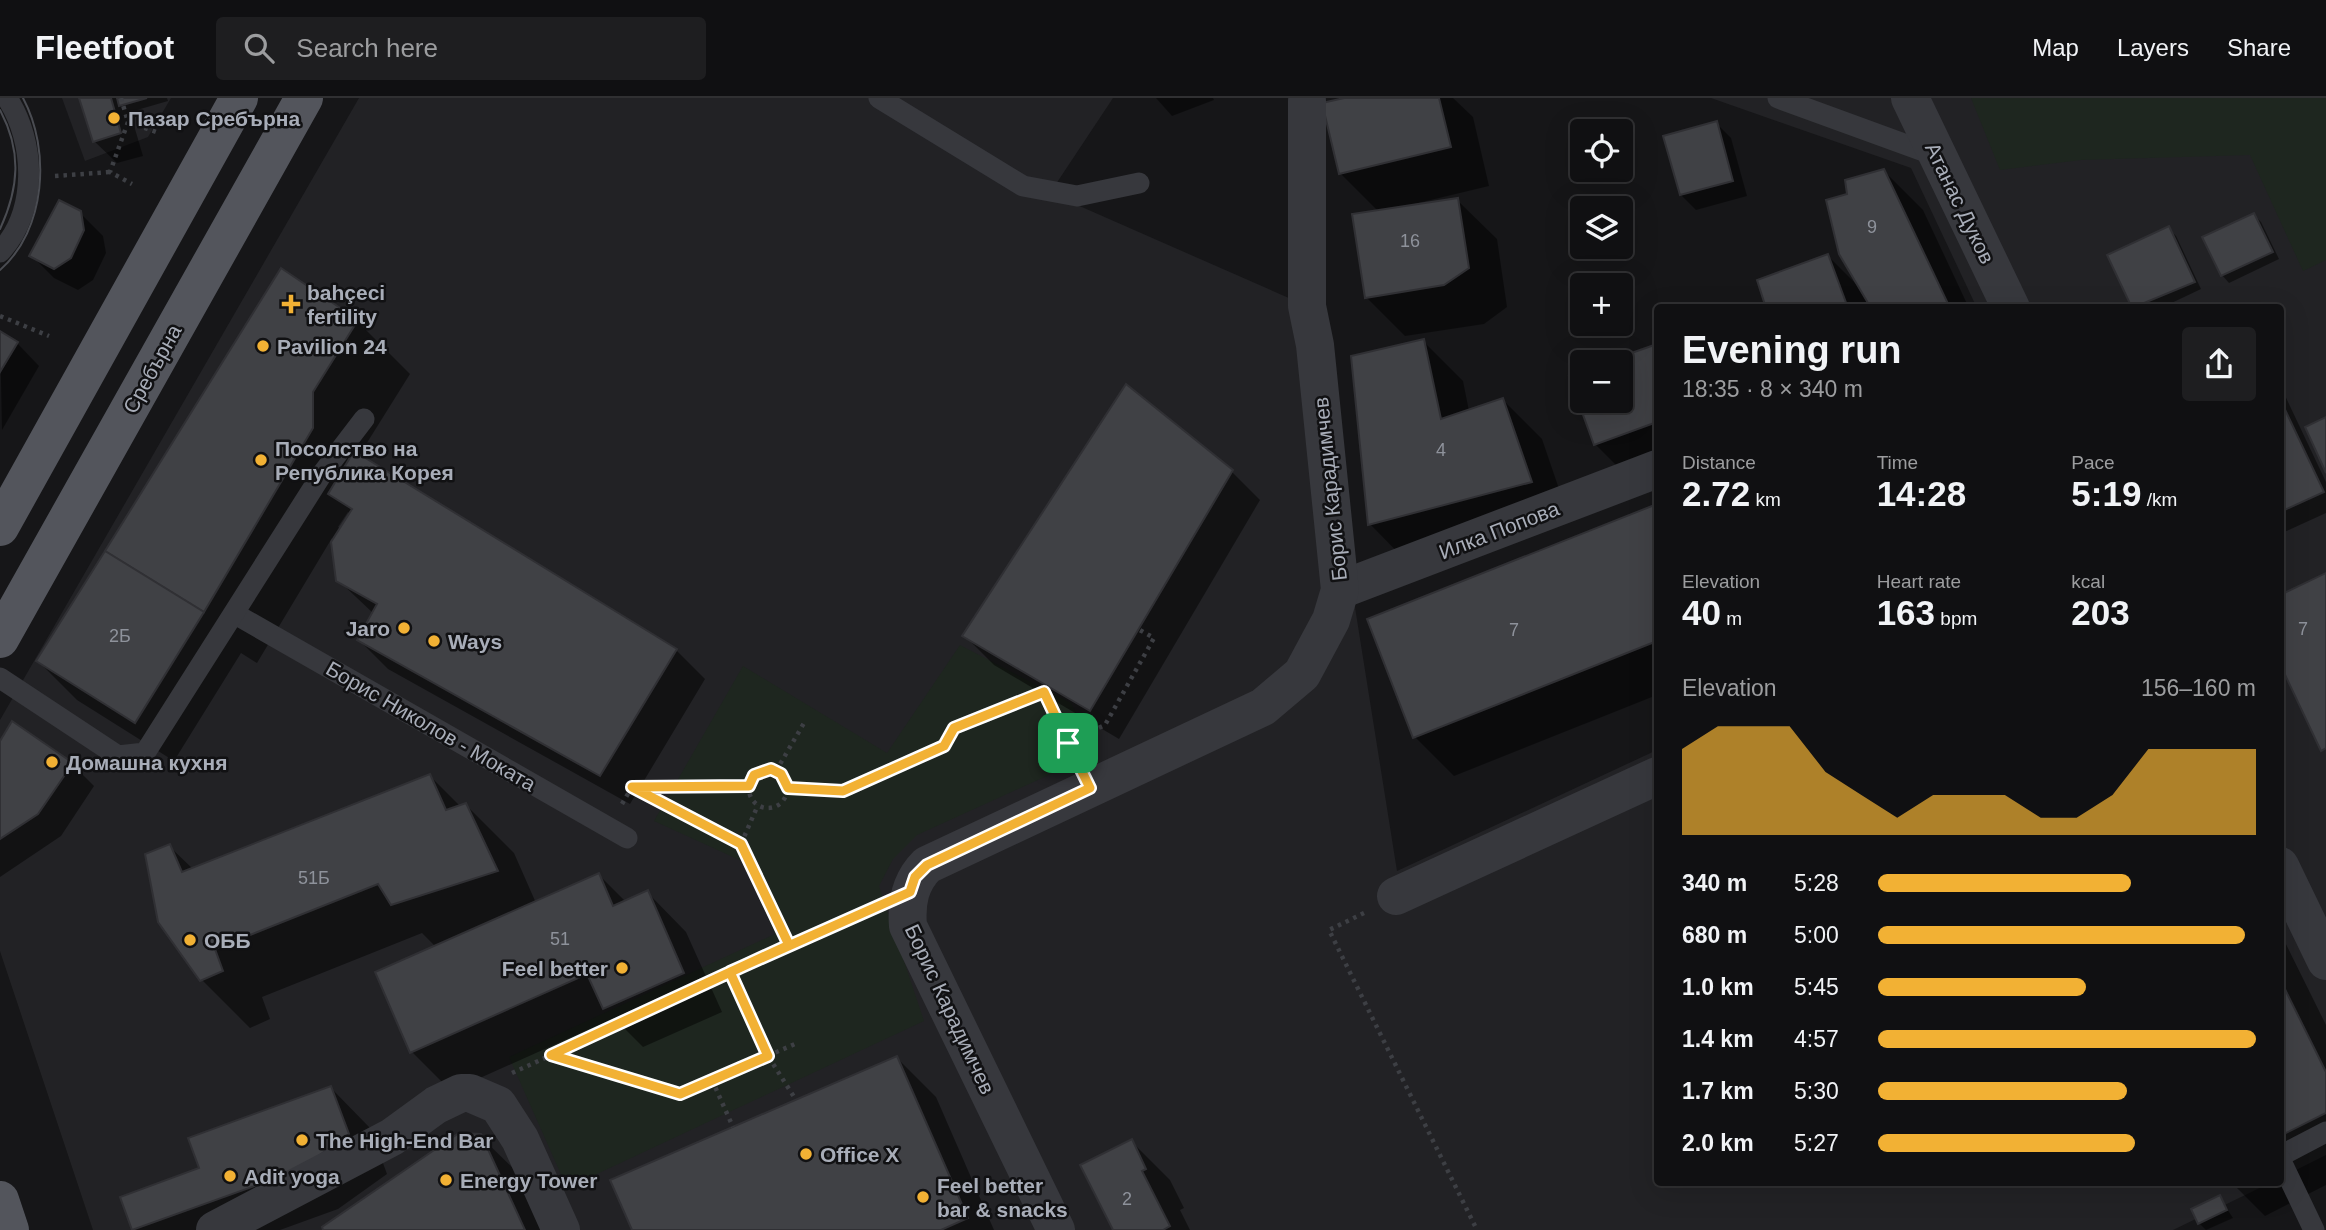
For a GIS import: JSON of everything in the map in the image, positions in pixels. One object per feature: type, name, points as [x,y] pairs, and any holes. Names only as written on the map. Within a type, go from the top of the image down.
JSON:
[{"type":"main road","points":[[0,527],[239,98]]},
{"type":"main road","name":"Сребърна","points":[[0,639],[304,98]]},
{"type":"main road","points":[[0,1200],[10,1230]]},
{"type":"street","name":"Атанас Дуков","points":[[1910,98],[2009,304]]},
{"type":"street","name":"Борис Карадимчев","points":[[1054,1229],[908,926],[906,910],[910,892],[915,877],[927,865],[1264,707],[1302,674],[1320,645],[1340,590],[1318,372],[1307,306],[1307,99]]},
{"type":"street","name":"Илка Попова","points":[[1340,590],[1654,470]]},
{"type":"street","points":[[1396,897],[1654,777]]},
{"type":"street","points":[[2284,874],[2326,961]]},
{"type":"street","points":[[215,1230],[392,1137],[436,1105],[461,1093],[470,1093],[498,1105],[520,1139],[561,1230]]},
{"type":"lane","points":[[0,253],[14,234],[29,177],[28,152],[22,128],[7,98]]},
{"type":"lane","points":[[879,98],[1023,186],[1077,196],[1139,183]]},
{"type":"lane","points":[[1778,98],[1937,156]]},
{"type":"lane","points":[[0,678],[118,756],[145,754],[322,474],[364,419]]},
{"type":"lane","name":"Борис Николов - Моката","points":[[235,614],[627,838]]},
{"type":"lane","points":[[2284,1155],[2326,1132]]},
{"type":"lane","points":[[2284,1166],[2314,1230]]},
{"type":"path","points":[[110,172],[128,122],[121,98]]},
{"type":"path","points":[[128,122],[159,133]]},
{"type":"path","points":[[61,176],[110,172],[132,184]]},
{"type":"path","points":[[0,316],[49,336]]},
{"type":"path","points":[[1068,743],[1105,725],[1154,638],[1138,629]]},
{"type":"path","points":[[788,788],[843,791],[944,746],[954,728],[1044,692],[1090,788]]},
{"type":"path","points":[[776,771],[804,723]]},
{"type":"path","points":[[776,771],[784,778],[788,788],[784,799],[775,807],[758,805],[750,796],[749,786],[759,772],[776,771]]},
{"type":"path","points":[[749,786],[632,787],[741,844],[789,945]]},
{"type":"path","points":[[741,844],[758,805]]},
{"type":"path","points":[[470,1093],[910,892]]},
{"type":"path","points":[[1396,897],[1329,930],[1477,1230]]},
{"type":"path","points":[[730,972],[768,1056],[796,1100]]},
{"type":"path","points":[[551,1055],[680,1094],[795,1044]]},
{"type":"path","points":[[712,1080],[733,1127]]},
{"type":"shaded area","name":"Пазар Сребърна","points":[[62,98],[171,98],[148,137],[85,161]]},
{"type":"shaded area","points":[[359,98],[1113,98],[1050,193],[1307,306],[1397,871],[1654,751],[1654,1186],[2264,1186],[2173,1230],[93,1230],[0,951],[0,720]]},
{"type":"shaded area","points":[[1711,98],[2326,98],[2326,1155],[2284,1176],[2284,304],[1975,304],[1911,168]]},
{"type":"shaded area","points":[[1971,98],[2326,98],[2326,260],[2303,271],[2250,155],[2081,160],[2000,170]]},
{"type":"shaded area","points":[[960,645],[1071,703],[1097,753],[917,835],[893,859],[879,886],[924,1021],[567,1188],[509,1057],[775,934],[744,862],[654,821],[743,666],[887,753]]},
{"type":"building","points":[[79,98],[111,98],[121,133],[93,142]]},
{"type":"building","points":[[117,98],[147,98],[119,106]]},
{"type":"building","points":[[1344,98],[1439,98],[1451,147],[1339,174],[1322,103]]},
{"type":"building","points":[[1717,121],[1733,181],[1680,195],[1663,136]]},
{"type":"building","points":[[1884,169],[1948,304],[1869,304],[1839,254],[1826,200],[1847,194],[1845,180]]},
{"type":"building","points":[[1458,198],[1469,268],[1444,285],[1365,298],[1352,214]]},
{"type":"building","points":[[59,200],[81,211],[84,230],[71,258],[54,269],[29,256]]},
{"type":"building","points":[[2254,213],[2273,252],[2221,276],[2202,237]]},
{"type":"building","points":[[2169,226],[2195,282],[2142,304],[2130,304],[2107,255]]},
{"type":"building","points":[[1828,254],[1847,304],[1765,304],[1757,280]]},
{"type":"building","points":[[281,268],[358,320],[313,392],[313,428],[204,612],[105,551]]},
{"type":"building","points":[[0,331],[18,342],[0,372]]},
{"type":"building","points":[[1424,339],[1441,419],[1503,398],[1532,482],[1368,525],[1351,356]]},
{"type":"building","points":[[1654,345],[1654,423],[1594,445],[1582,413],[1633,413],[1633,352]]},
{"type":"building","points":[[1126,384],[1233,470],[1090,711],[962,636]]},
{"type":"building","points":[[2284,407],[2324,492],[2284,510]]},
{"type":"building","points":[[2326,417],[2326,473],[2305,427]]},
{"type":"building","points":[[354,451],[677,649],[600,776],[357,640],[377,604],[336,581],[331,542],[352,509],[328,494]]},
{"type":"building","points":[[1654,505],[1654,642],[1413,738],[1367,619]]},
{"type":"building","points":[[105,551],[204,612],[135,723],[36,661]]},
{"type":"building","points":[[2326,573],[2326,748],[2321,751],[2284,672],[2284,593]]},
{"type":"building","points":[[12,721],[73,763],[38,814],[0,839],[0,741]]},
{"type":"building","points":[[430,774],[446,810],[466,803],[498,871],[391,905],[378,884],[215,949],[223,971],[200,981],[158,922],[145,854],[170,844],[182,872]]},
{"type":"building","points":[[599,873],[613,906],[648,890],[684,973],[603,1009],[587,974],[410,1053],[375,972]]},
{"type":"building","points":[[2284,987],[2326,1072],[2326,1113],[2284,1134]]},
{"type":"building","name":"Office X","points":[[897,1056],[968,1218],[941,1230],[632,1230],[610,1180]]},
{"type":"building","points":[[331,1086],[349,1134],[299,1170],[132,1230],[120,1197],[199,1168],[188,1138]]},
{"type":"building","name":"Energy Tower","points":[[459,1133],[481,1134],[525,1230],[323,1230],[322,1227]]},
{"type":"building","points":[[1132,1139],[1146,1169],[1142,1171],[1170,1226],[1163,1230],[1113,1230],[1080,1165]]},
{"type":"building","points":[[2220,1195],[2227,1210],[2198,1224],[2191,1209]]},
{"type":"tram line","points":[[0,270],[27,234],[35,212],[39,188],[38,141],[23,98]]},
{"type":"tram line","points":[[0,110],[15,155],[11,199],[0,229]]},
{"type":"place","name":"Пазар Сребърна","points":[[114,118]]},
{"type":"place","name":"bahçeci fertility","points":[[291,304]]},
{"type":"place","name":"Pavilion 24","points":[[263,346]]},
{"type":"place","name":"Посолство на Република Корея","points":[[261,460]]},
{"type":"place","name":"Jaro","points":[[404,628]]},
{"type":"place","name":"Ways","points":[[434,641]]},
{"type":"place","name":"Домашна кухня","points":[[52,762]]},
{"type":"place","name":"ОББ","points":[[190,940]]},
{"type":"place","name":"Feel better","points":[[622,968]]},
{"type":"place","name":"The High-End Bar","points":[[302,1140]]},
{"type":"place","name":"Office X","points":[[806,1154]]},
{"type":"place","name":"Adit yoga","points":[[230,1176]]},
{"type":"place","name":"Energy Tower","points":[[446,1180]]},
{"type":"place","name":"Feel better bar & snacks","points":[[923,1197]]},
{"type":"route","points":[[1068,743],[1044,692],[954,728],[944,746],[843,791],[788,788],[781,774],[771,769],[754,775],[749,786],[632,787],[741,844],[789,945],[551,1055],[680,1094],[768,1056],[730,972],[789,945],[910,892],[915,877],[927,865],[1090,788],[1068,743]]}]
